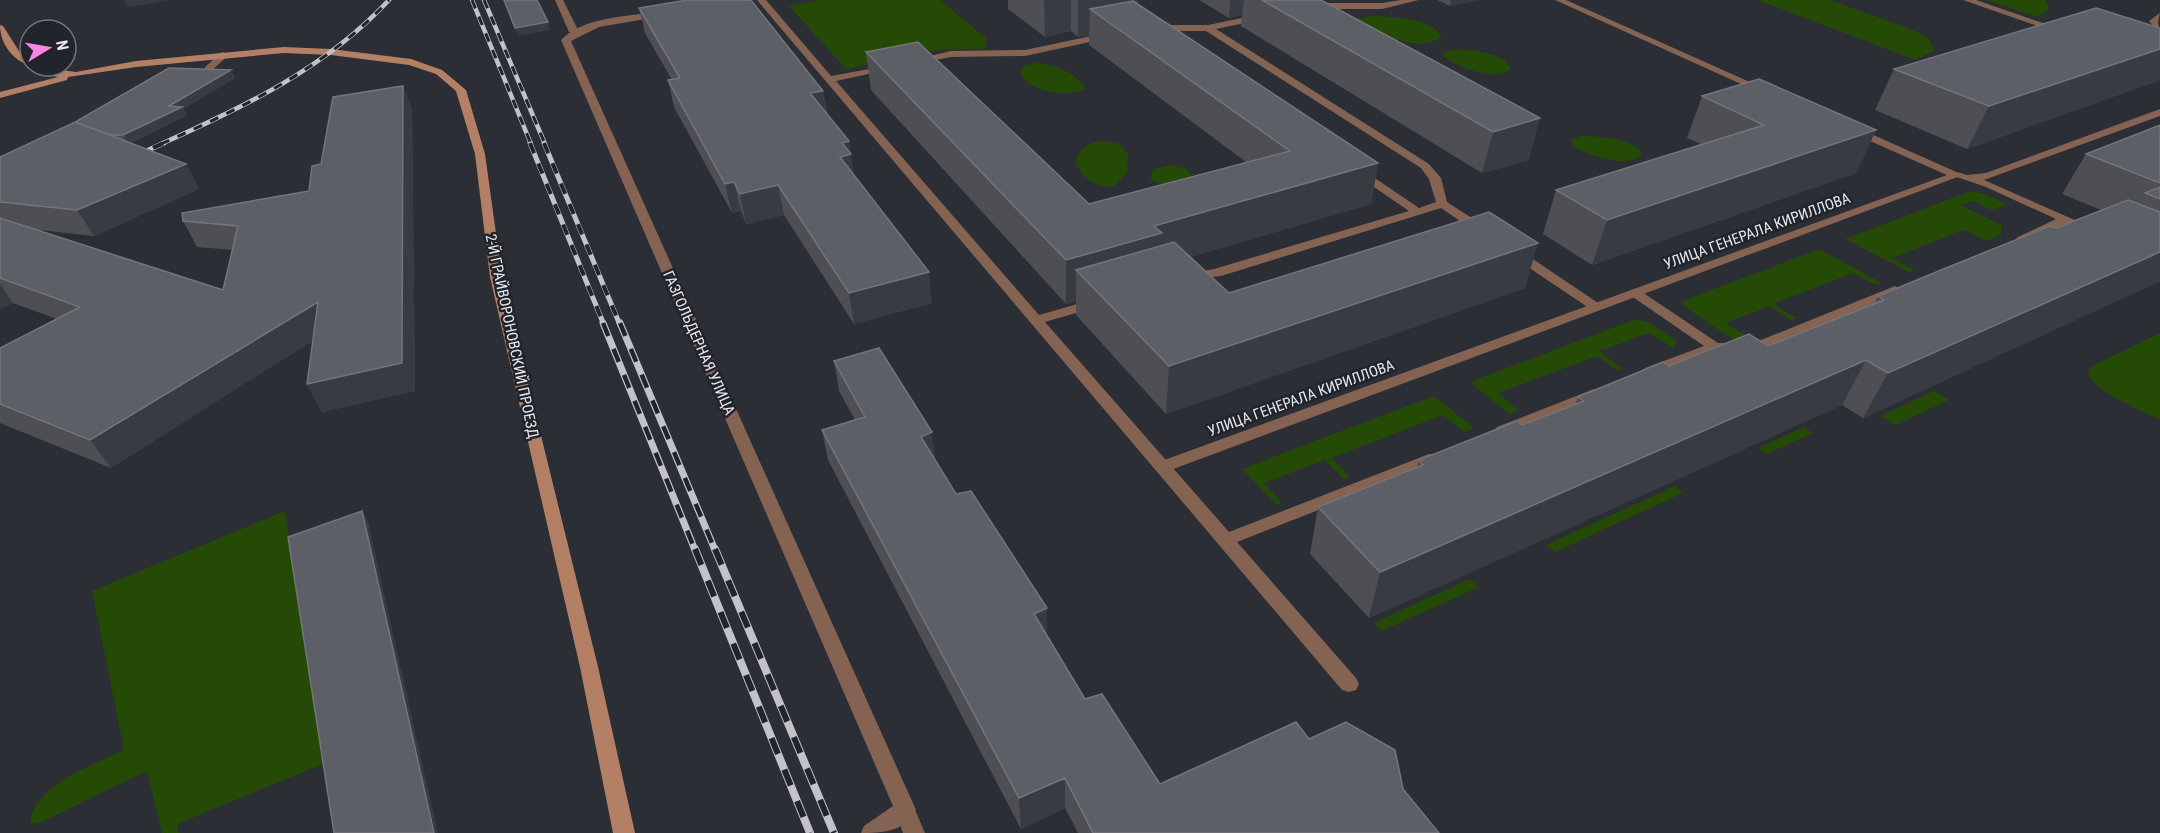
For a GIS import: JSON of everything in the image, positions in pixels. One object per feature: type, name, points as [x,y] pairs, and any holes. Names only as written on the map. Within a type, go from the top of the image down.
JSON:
[{"type":"main road","points":[[0,28],[18,55]]},
{"type":"main road","name":"2-Й ГРАЙВОРОНОВСКИЙ ПРОЕЗД","points":[[78,75],[154,61],[284,50],[382,57],[411,62],[439,72],[461,90],[480,154],[496,277],[589,667],[624,833]]},
{"type":"main road","points":[[0,95],[65,78]]},
{"type":"street","points":[[559,0],[574,32],[669,13]]},
{"type":"street","points":[[761,0],[1349,684]]},
{"type":"street","points":[[1300,9],[1327,4],[1382,6],[1415,0]]},
{"type":"street","points":[[1559,0],[1771,93]]},
{"type":"street","points":[[1967,0],[2070,35]]},
{"type":"street","points":[[1161,37],[1144,28],[1208,28],[1268,15]]},
{"type":"street","points":[[2160,16],[2153,21],[2160,30]]},
{"type":"street","points":[[1208,28],[1425,166],[1435,178],[1442,204],[1491,237]]},
{"type":"street","name":"ГАЗГОЛЬДЕРНАЯ УЛИЦА","points":[[574,32],[566,40],[914,833]]},
{"type":"street","points":[[829,79],[946,55],[1030,52],[1125,32]]},
{"type":"street","points":[[208,69],[225,54]]},
{"type":"street","points":[[1957,175],[1985,177],[2160,112]]},
{"type":"street","points":[[1846,126],[1957,175],[1990,185],[2087,228]]},
{"type":"street","points":[[1349,165],[1418,212]]},
{"type":"street","name":"УЛИЦА ГЕНЕРАЛА КИРИЛЛОВА","points":[[1162,467],[1957,175]]},
{"type":"street","points":[[1178,279],[1216,273],[1442,204]]},
{"type":"street","points":[[2012,242],[2066,219]]},
{"type":"street","points":[[1510,249],[1597,307]]},
{"type":"street","points":[[1634,378],[1715,347],[1753,348],[1909,284]]},
{"type":"street","points":[[1634,293],[1715,347]]},
{"type":"street","points":[[1036,321],[1113,297]]},
{"type":"street","points":[[1488,436],[1612,386]]},
{"type":"street","points":[[1224,541],[1445,454]]},
{"type":"street","points":[[872,833],[905,810]]},
{"type":"green space","points":[[821,0],[940,0],[987,39],[985,49],[942,49],[846,69],[789,6]]},
{"type":"green space","points":[[1758,0],[1830,0],[1916,31],[1929,39],[1934,51],[1915,60]]},
{"type":"green space","points":[[1986,0],[2046,0],[2049,9],[2038,17]]},
{"type":"green space","points":[[1372,16],[1420,22],[1429,25],[1442,36],[1433,42],[1410,43],[1374,30],[1355,19]]},
{"type":"green space","points":[[1452,50],[1476,51],[1493,55],[1507,63],[1511,69],[1504,73],[1487,74],[1467,69],[1444,57],[1443,53]]},
{"type":"green space","points":[[1037,63],[1065,70],[1077,78],[1085,89],[1078,92],[1059,93],[1037,88],[1023,77],[1020,70],[1025,65]]},
{"type":"green space","points":[[1582,136],[1624,141],[1638,148],[1642,154],[1628,161],[1598,157],[1573,146],[1571,140]]},
{"type":"green space","points":[[1101,141],[1119,143],[1128,154],[1127,172],[1115,186],[1103,186],[1092,182],[1076,164],[1080,151],[1092,143]]},
{"type":"green space","points":[[1169,165],[1187,169],[1193,178],[1167,186],[1151,180],[1152,170]]},
{"type":"green space","points":[[1971,191],[2007,204],[1992,210],[1972,201],[1960,205],[2002,225],[2001,235],[1987,241],[1964,230],[1892,258],[1915,270],[1909,272],[1845,239]]},
{"type":"green space","points":[[1819,249],[1882,283],[1876,285],[1853,273],[1773,304],[1796,318],[1791,320],[1769,306],[1726,323],[1748,337],[1732,339],[1681,304],[1683,301]]},
{"type":"green space","points":[[1636,319],[1650,323],[1677,341],[1673,348],[1649,333],[1599,351],[1623,369],[1618,371],[1597,356],[1498,393],[1518,410],[1509,414],[1470,382]]},
{"type":"green space","points":[[2160,333],[2160,420],[2109,394],[2092,380],[2088,373],[2092,366]]},
{"type":"green space","points":[[1934,391],[1949,400],[1895,425],[1880,416]]},
{"type":"green space","points":[[1434,396],[1474,428],[1464,432],[1443,415],[1331,458],[1350,477],[1344,479],[1325,460],[1264,483],[1282,503],[1277,505],[1242,469]]},
{"type":"green space","points":[[1804,427],[1813,433],[1767,454],[1758,448]]},
{"type":"green space","points":[[1675,486],[1683,493],[1555,552],[1546,545]]},
{"type":"green space","points":[[285,511],[325,763],[177,824],[179,833],[162,833],[147,771],[44,821],[35,824],[30,822],[43,796],[54,786],[83,769],[124,750],[92,591]]},
{"type":"green space","points":[[1470,579],[1479,587],[1382,631],[1374,623]]},
{"type":"building","points":[[504,0],[537,0],[548,22],[515,28]]},
{"type":"building","points":[[687,0],[751,0],[823,91],[810,93],[849,141],[842,143],[851,154],[840,157],[929,272],[849,293],[778,185],[740,194],[734,182],[725,184],[668,80],[680,78],[639,8]]},
{"type":"building","points":[[1262,0],[1321,0],[1540,118],[1493,132]]},
{"type":"building","points":[[1133,1],[1378,163],[1154,226],[1162,233],[1066,260],[866,52],[918,42],[1089,204],[1290,151],[1090,9]]},
{"type":"building","points":[[2096,8],[2160,28],[2160,49],[1989,106],[1894,69]]},
{"type":"building","points":[[169,68],[231,70],[169,106],[182,107],[123,135],[111,135],[75,122]]},
{"type":"building","points":[[1759,79],[1876,130],[1607,220],[1556,190],[1764,125],[1702,96]]},
{"type":"building","points":[[403,86],[402,363],[307,384],[318,302],[90,440],[0,404],[0,348],[80,307],[0,278],[0,218],[223,290],[238,226],[183,221],[182,213],[309,191],[312,166],[321,164],[333,97]]},
{"type":"building","points":[[75,122],[186,164],[77,210],[0,202],[0,157]]},
{"type":"building","points":[[2160,125],[2160,183],[2086,154]]},
{"type":"building","points":[[2160,187],[2160,199],[2145,193]]},
{"type":"building","points":[[2128,200],[2160,212],[2160,252],[1888,373],[1866,360],[1380,572],[1318,507],[1423,465],[1419,460],[1517,421],[1522,425],[1584,401],[1578,397],[1663,362],[1669,366],[1749,334],[1768,346],[1884,300],[1878,296],[1946,268],[2050,226],[2056,228]]},
{"type":"building","points":[[1489,212],[1538,243],[1169,366],[1076,270],[1174,242],[1229,293]]},
{"type":"building","points":[[879,348],[932,432],[921,437],[956,494],[971,491],[1047,608],[1034,614],[1085,699],[1102,694],[1160,784],[1296,722],[1309,739],[1346,722],[1395,750],[1403,789],[1439,833],[1093,833],[1065,778],[1019,798],[822,430],[865,417],[834,361]]},
{"type":"building","points":[[362,511],[434,833],[334,833],[288,537]]},
{"type":"railway","points":[[161,144],[253,100],[311,66],[365,24],[389,0]]},
{"type":"railway","points":[[472,0],[531,144]]},
{"type":"railway","points":[[484,0],[545,144]]},
{"type":"railway","points":[[133,157],[164,143]]},
{"type":"railway","points":[[530,143],[604,325]]},
{"type":"railway","points":[[544,143],[620,325]]},
{"type":"railway","points":[[603,323],[695,550]]},
{"type":"railway","points":[[620,323],[715,550]]},
{"type":"railway","points":[[695,549],[810,833]]},
{"type":"railway","points":[[715,549],[834,833]]}]
